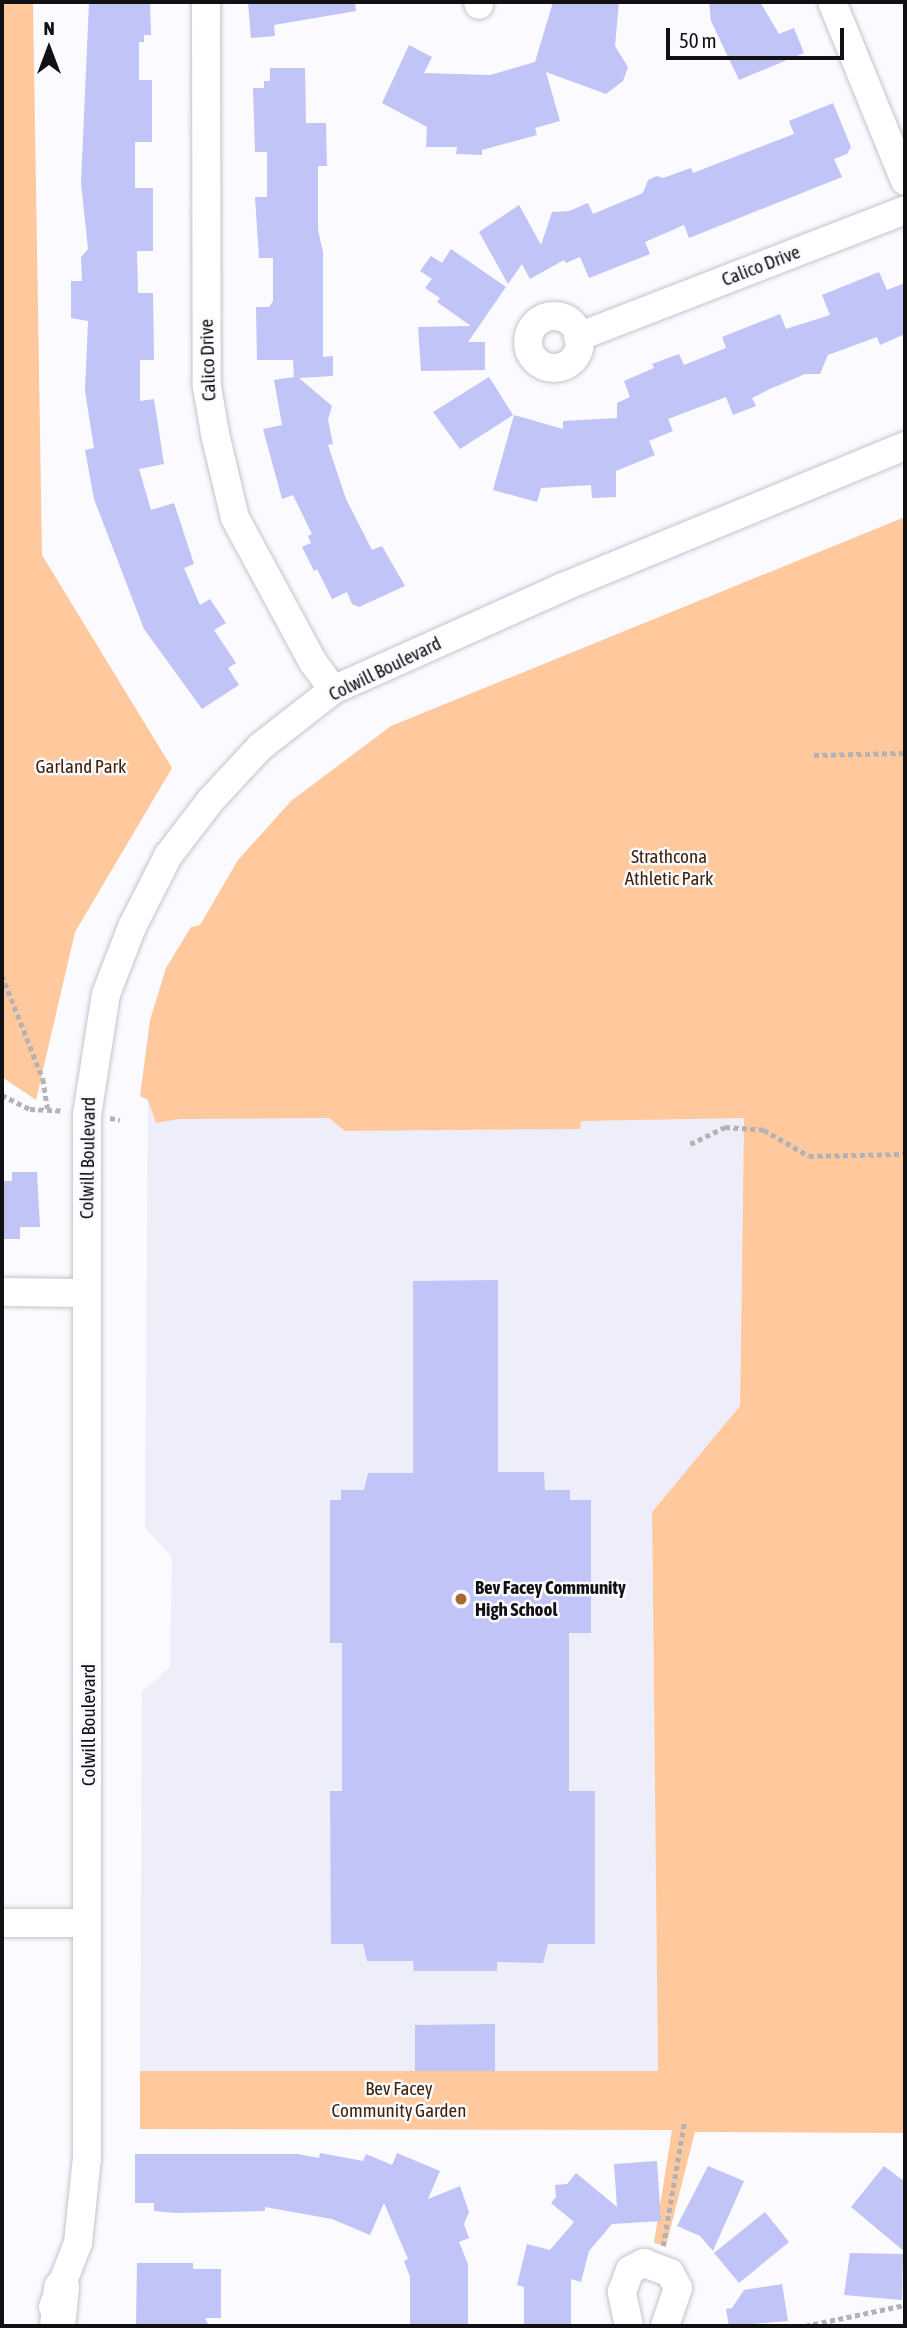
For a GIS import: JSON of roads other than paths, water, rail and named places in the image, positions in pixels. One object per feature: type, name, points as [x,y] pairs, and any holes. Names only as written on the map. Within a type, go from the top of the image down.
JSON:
[{"type":"main road","points":[[57,2326],[61,2287]]},
{"type":"street","name":"Calico Drive","points":[[205,2],[206,386],[235,519],[313,662],[333,690]]},
{"type":"street","points":[[832,2],[905,181]]},
{"type":"street","name":"Calico Drive","points":[[578,337],[905,211]]},
{"type":"street","name":"Colwill Boulevard","points":[[46,2326],[78,2243],[87,2158],[87,1115],[95,1049],[106,995],[132,928],[167,856],[210,801],[260,747],[333,690],[563,587],[905,446]]},
{"type":"street","points":[[2,1292],[85,1293]]},
{"type":"street","points":[[2,1923],[86,1923]]},
{"type":"street","points":[[629,2326],[622,2292],[630,2270],[643,2263],[660,2266],[678,2288],[665,2326]]},
{"type":"place","name":"Bev Facey Community High School","points":[[461,1599]]},
{"type":"park label","name":"Garland Park","points":[[81,767]]},
{"type":"park label","name":"Strathcona Athletic Park","points":[[669,868]]},
{"type":"park label","name":"Bev Facey Community Garden","points":[[399,2100]]}]
